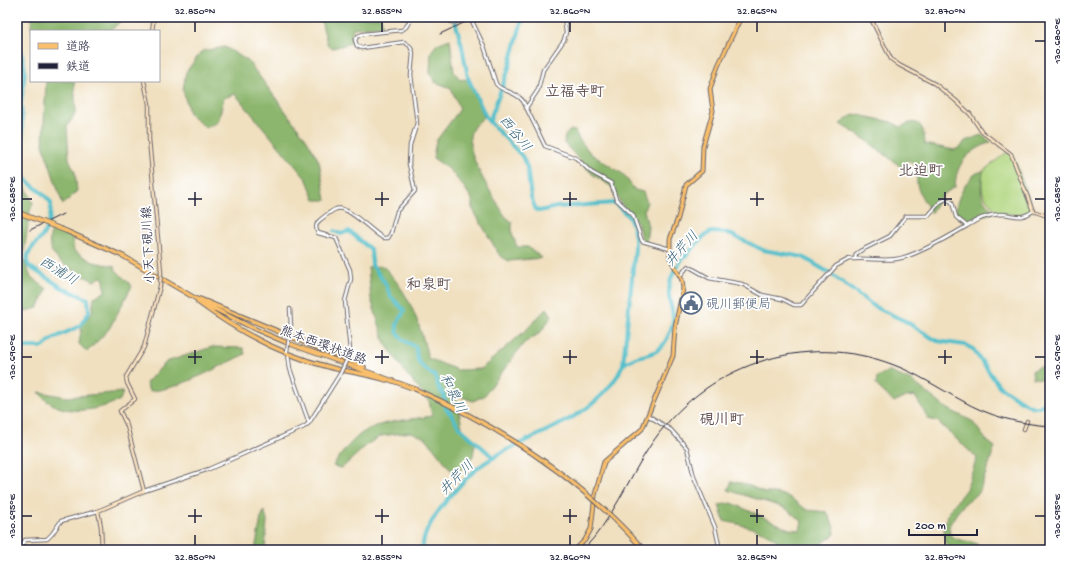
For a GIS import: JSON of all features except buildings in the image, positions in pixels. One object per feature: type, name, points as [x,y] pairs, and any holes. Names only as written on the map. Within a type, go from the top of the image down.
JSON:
[{"type":"highway","name":"熊本西環状道路","points":[[17,212],[66,231],[123,256],[229,317],[285,342],[416,389],[462,410],[531,451],[603,508],[644,550]]},
{"type":"highway","points":[[180,289],[218,308],[341,357],[376,374]]},
{"type":"highway","points":[[190,295],[238,330],[287,352],[330,368],[372,376],[416,389]]},
{"type":"main road","points":[[152,30],[154,17]]},
{"type":"main road","points":[[575,550],[585,540],[591,530],[595,495],[604,462],[642,429],[673,356],[675,328],[683,289],[680,276],[674,268],[670,258],[671,233],[678,218],[685,187],[702,171],[703,146],[713,111],[710,95],[712,80],[741,17]]},
{"type":"main road","points":[[870,17],[891,59],[899,66],[935,84],[970,114],[982,132],[1011,154],[1033,211],[1050,217]]},
{"type":"main road","name":"小天下硯川線","points":[[144,82],[149,104],[149,139],[161,272],[160,286],[144,347],[126,377],[127,383],[135,399],[120,412],[127,426],[144,491]]},
{"type":"main road","points":[[1024,430],[1027,421]]},
{"type":"main road","points":[[102,550],[101,527],[98,511],[122,499],[144,491]]},
{"type":"street","points":[[144,491],[209,469],[300,429],[309,423],[340,374],[350,350],[345,301],[351,279],[350,270],[339,242],[334,237],[318,233],[316,226],[317,222],[339,208],[353,213],[376,234],[383,238],[388,238],[391,233],[397,211],[415,191],[410,164],[410,145],[417,123],[411,75],[412,49],[404,42],[362,48],[357,46],[355,40],[358,36],[363,34],[402,30],[406,27],[412,17]]},
{"type":"street","points":[[445,17],[453,23],[467,17]]},
{"type":"street","points":[[470,17],[482,41],[496,84],[518,96],[526,108],[545,146],[576,158],[591,172],[611,183],[616,199],[633,215],[642,241],[670,249]]},
{"type":"street","points":[[526,108],[538,90],[543,70],[564,40],[566,32],[564,17]]},
{"type":"street","points":[[855,258],[856,254],[860,251],[890,236],[906,216],[928,216],[944,199],[952,202],[956,217],[967,226]]},
{"type":"street","points":[[680,276],[688,266],[709,278],[742,284],[762,295],[782,299],[798,305],[805,302],[832,270],[840,264],[855,258],[884,260],[902,258],[975,221],[988,216],[1002,214],[1021,217],[1033,211]]},
{"type":"street","points":[[290,309],[287,352],[290,368],[309,423]]},
{"type":"street","points":[[648,416],[675,434],[687,448],[694,477],[715,527],[720,550]]},
{"type":"street","points":[[19,550],[25,540],[50,537],[61,521],[98,511]]},
{"type":"green space","points":[[32,17],[125,17],[111,30],[32,30],[31,27]]},
{"type":"green space","points":[[320,17],[381,17],[383,26],[353,28],[351,43],[333,48],[328,46]]},
{"type":"green space","points":[[450,39],[454,72],[460,79],[469,80],[484,117],[473,128],[470,137],[474,160],[487,186],[505,216],[512,222],[512,233],[517,247],[528,247],[542,258],[509,261],[500,256],[472,208],[472,199],[464,187],[448,168],[433,158],[436,141],[460,109],[451,88],[435,82],[430,73],[431,52],[437,44]]},
{"type":"green space","points":[[225,47],[248,61],[307,140],[319,161],[326,200],[315,200],[307,180],[235,94],[224,98],[218,122],[206,128],[189,113],[183,90],[186,72],[202,51]]},
{"type":"green space","points":[[46,82],[74,82],[76,112],[67,127],[69,159],[75,172],[77,191],[63,205],[43,145]]},
{"type":"green space","points":[[854,114],[891,122],[901,127],[907,124],[917,123],[920,125],[924,133],[925,144],[954,150],[961,147],[965,141],[981,135],[991,142],[976,149],[965,158],[958,171],[955,187],[942,195],[931,213],[919,191],[917,184],[917,170],[913,164],[908,160],[901,167],[866,140],[840,124]]},
{"type":"green space","points":[[570,130],[575,131],[579,139],[591,154],[623,174],[635,190],[643,192],[647,202],[644,210],[648,227],[646,243],[642,242],[637,222],[620,202],[612,187],[592,174],[564,143],[565,136]]},
{"type":"green space","points":[[1007,152],[1015,160],[1033,211],[1020,215],[997,213],[983,194],[983,171]]},
{"type":"green space","points":[[17,168],[33,203],[30,211],[23,259],[31,277],[47,289],[38,308],[17,313]]},
{"type":"green space","points":[[983,171],[981,186],[982,197],[993,213],[979,216],[966,222],[956,213],[957,203],[964,187],[971,178]]},
{"type":"green space","points":[[53,229],[72,236],[74,251],[93,262],[114,266],[132,286],[109,329],[87,352],[79,344],[82,324],[92,313],[94,297],[105,292],[104,279],[101,277],[94,281],[68,268],[60,262],[50,248],[50,239]]},
{"type":"green space","points":[[383,266],[407,298],[417,320],[428,358],[457,370],[481,369],[526,330],[547,308],[552,316],[540,333],[524,343],[484,396],[473,401],[456,395],[463,432],[475,443],[473,456],[461,470],[451,470],[426,438],[411,432],[381,436],[368,444],[342,468],[333,466],[354,440],[362,433],[378,425],[432,416],[429,401],[407,375],[385,343],[371,299],[368,267]]},
{"type":"green space","points":[[212,347],[243,348],[245,354],[185,382],[160,390],[149,391],[146,383],[166,362]]},
{"type":"green space","points":[[1038,367],[1050,368],[1050,381],[1033,378],[1032,371]]},
{"type":"green space","points":[[888,371],[912,381],[946,408],[972,421],[987,441],[995,447],[979,493],[966,502],[956,514],[949,526],[950,535],[961,540],[977,544],[979,550],[952,550],[945,543],[944,529],[949,511],[966,489],[977,458],[937,421],[928,419],[915,396],[906,397],[894,402],[876,385],[877,377]]},
{"type":"green space","points":[[39,392],[67,397],[123,392],[120,400],[110,404],[88,410],[77,410],[55,406],[46,400]]},
{"type":"green space","points":[[732,481],[749,485],[764,493],[775,493],[789,497],[807,510],[827,512],[834,527],[835,534],[817,546],[799,549],[782,544],[769,535],[758,530],[724,521],[719,505],[732,503],[789,529],[800,530],[802,521],[785,508],[728,490]]},
{"type":"green space","points":[[264,511],[267,520],[265,550],[255,550],[261,518]]},
{"type":"waterway","name":"西谷川","points":[[454,17],[462,46],[468,78],[487,119],[522,156],[527,167],[531,197],[536,210],[539,211],[557,207],[615,203],[629,217],[635,237],[635,249],[623,365]]},
{"type":"waterway","name":"西谷川","points":[[489,122],[508,71],[523,17]]},
{"type":"waterway","name":"西浦川","points":[[17,32],[25,70],[21,103],[23,147],[22,175],[51,203],[47,228],[45,233],[29,253],[27,263],[30,267],[61,287],[88,299],[89,312],[80,326],[52,339],[43,347],[24,347],[17,344]]},
{"type":"waterway","name":"和泉川","points":[[334,231],[341,234],[349,231],[371,250],[372,265],[385,283],[391,297],[404,310],[398,321],[398,333],[409,344],[416,347],[419,362],[436,377],[438,386],[444,396],[446,409],[459,427],[494,458]]},
{"type":"waterway","name":"井芹川","points":[[422,550],[426,533],[440,509],[473,472],[507,450],[565,422],[579,413],[600,397],[618,375],[624,364],[637,357],[660,349],[665,343],[673,323],[673,314],[669,296],[671,278],[685,256],[704,236],[711,232],[728,233],[763,250],[803,257],[831,274],[875,307],[905,321],[937,341],[965,345],[973,349],[999,386],[1021,401],[1033,407],[1038,407],[1050,401]]},
{"type":"railway","points":[[440,34],[476,17]]},
{"type":"railway","points":[[30,230],[63,214]]},
{"type":"railway","points":[[583,550],[603,526],[650,446],[672,418],[697,395],[726,376],[758,362],[791,354],[825,352],[860,355],[903,369],[982,411],[1015,421],[1050,426]]},
{"type":"place","name":"硯川郵便局","points":[[691,303]]},
{"type":"district","name":"立福寺町","points":[[575,91]]},
{"type":"district","name":"北迫町","points":[[921,170]]},
{"type":"district","name":"和泉町","points":[[429,284]]},
{"type":"district","name":"硯川町","points":[[722,419]]}]
